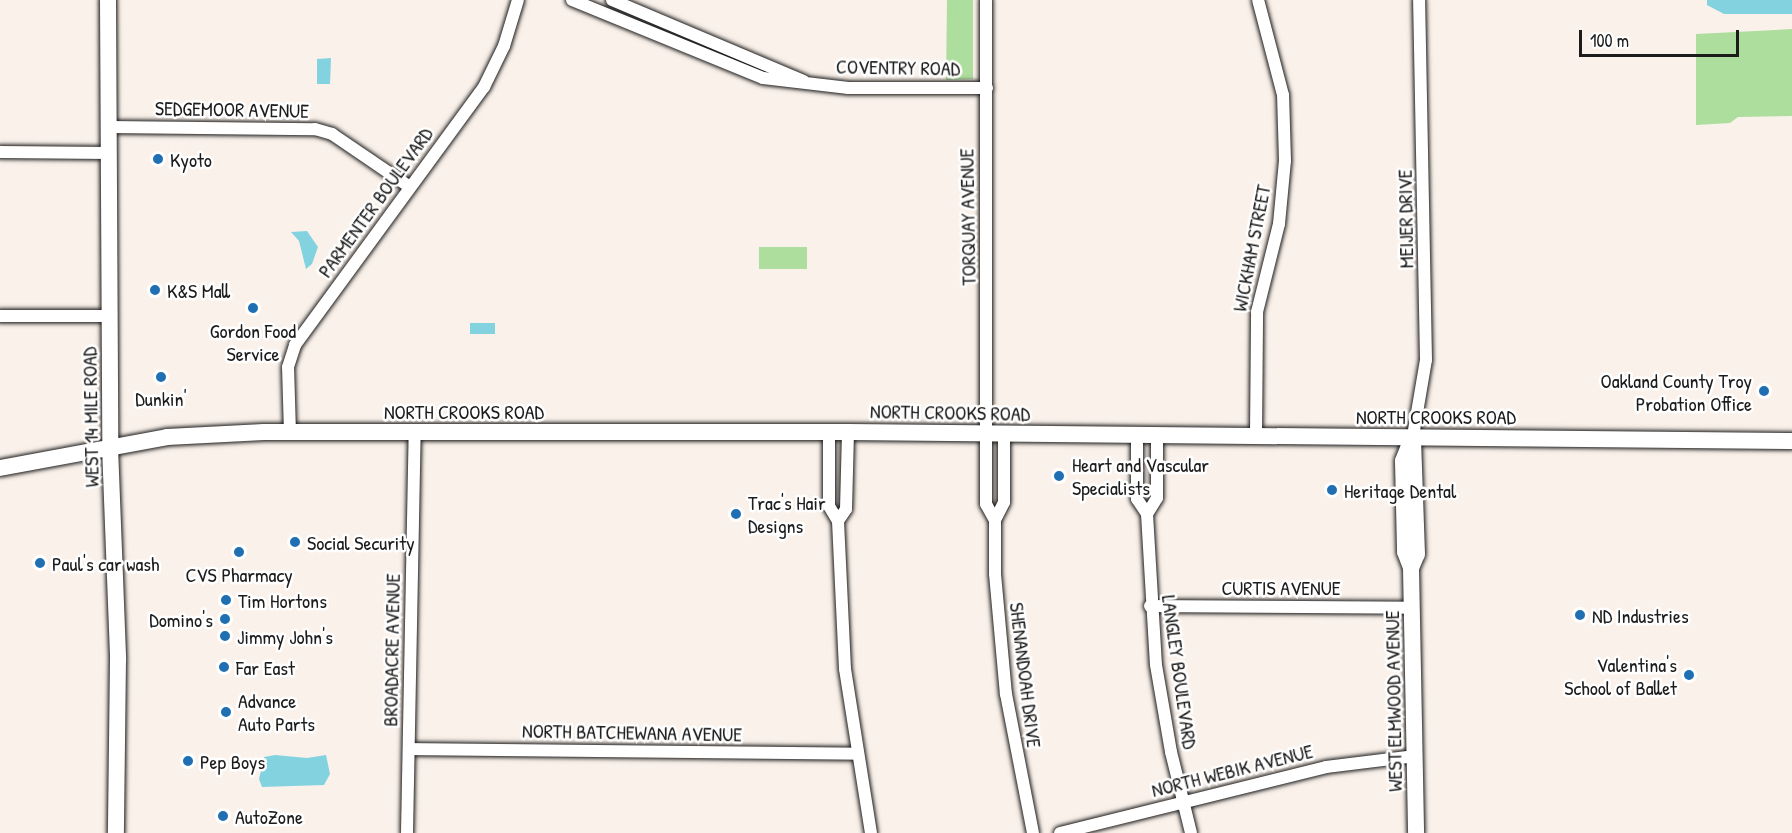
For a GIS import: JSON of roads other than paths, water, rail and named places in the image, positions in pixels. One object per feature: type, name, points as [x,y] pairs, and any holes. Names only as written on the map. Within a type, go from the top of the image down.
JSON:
[{"type":"main road","name":"WEST 14 MILE ROAD","points":[[108,0],[110,447],[118,660],[116,833]]},
{"type":"main road","name":"NORTH CROOKS ROAD","points":[[0,468],[110,447],[207,433],[848,432],[1792,441]]},
{"type":"main road","name":"WEST ELMWOOD AVENUE","points":[[1413,436],[1418,554],[1412,568],[1416,833]]},
{"type":"street","name":"PARMENTER BOULEVARD","points":[[290,433],[288,367],[295,345],[483,87],[504,46],[518,0]]},
{"type":"street","name":"COVENTRY ROAD","points":[[572,0],[763,78],[848,88],[987,88]]},
{"type":"street","name":"COVENTRY ROAD","points":[[612,0],[808,83]]},
{"type":"street","name":"TORQUAY AVENUE","points":[[986,0],[986,433]]},
{"type":"street","name":"WICKHAM STREET","points":[[1256,436],[1257,312],[1279,224],[1285,160],[1283,95],[1258,0]]},
{"type":"street","name":"MEIJER DRIVE","points":[[1413,436],[1423,391],[1426,352],[1419,0]]},
{"type":"street","name":"SEDGEMOOR AVENUE","points":[[109,127],[315,129],[332,134],[410,187]]},
{"type":"street","points":[[0,152],[109,153]]},
{"type":"street","points":[[0,316],[110,316]]},
{"type":"street","name":"BROADACRE AVENUE","points":[[407,833],[415,432]]},
{"type":"street","points":[[829,432],[829,506],[838,521],[840,619],[856,754],[871,833]]},
{"type":"street","points":[[838,521],[846,509],[848,432]]},
{"type":"street","name":"SHENANDOAH DRIVE","points":[[986,433],[986,504],[995,520],[1001,652],[1017,762],[1033,833]]},
{"type":"street","name":"SHENANDOAH DRIVE","points":[[995,520],[1004,502],[1004,433]]},
{"type":"street","name":"LANGLEY BOULEVARD","points":[[1137,436],[1137,499],[1147,514]]},
{"type":"street","name":"LANGLEY BOULEVARD","points":[[1157,436],[1156,498],[1147,514],[1150,606],[1160,695],[1191,833]]},
{"type":"street","name":"CURTIS AVENUE","points":[[1150,606],[1412,608]]},
{"type":"street","name":"NORTH BATCHEWANA AVENUE","points":[[409,749],[856,754]]},
{"type":"street","name":"NORTH WEBIK AVENUE","points":[[1060,833],[1350,762],[1414,756]]},
{"type":"water","points":[[1707,0],[1792,0],[1792,14],[1724,14],[1707,5]]},
{"type":"water","points":[[331,58],[330,84],[317,84],[317,59]]},
{"type":"water","points":[[307,231],[318,247],[312,264],[306,269],[299,241],[291,232]]},
{"type":"water","points":[[470,323],[495,323],[495,334],[470,334]]},
{"type":"water","points":[[275,755],[307,758],[326,755],[330,774],[324,785],[262,787],[259,779],[264,757]]},
{"type":"place","name":"Kyoto","points":[[158,159]]},
{"type":"place","name":"K&S Mall","points":[[155,290]]},
{"type":"place","name":"Gordon Food Service","points":[[253,308]]},
{"type":"place","name":"Dunkin'","points":[[161,377]]},
{"type":"place","name":"Oakland County Troy Probation Office","points":[[1764,391]]},
{"type":"place","name":"Heart and Vascular Specialists","points":[[1059,476]]},
{"type":"place","name":"Heritage Dental","points":[[1332,490]]},
{"type":"place","name":"Trac's Hair Designs","points":[[736,514]]},
{"type":"place","name":"Social Security","points":[[295,542]]},
{"type":"place","name":"CVS Pharmacy","points":[[239,552]]},
{"type":"place","name":"Paul's car wash","points":[[40,563]]},
{"type":"place","name":"Tim Hortons","points":[[226,600]]},
{"type":"place","name":"ND Industries","points":[[1580,615]]},
{"type":"place","name":"Domino's","points":[[225,619]]},
{"type":"place","name":"Jimmy John's","points":[[225,636]]},
{"type":"place","name":"Far East","points":[[224,667]]},
{"type":"place","name":"Valentina's School of Ballet","points":[[1689,675]]},
{"type":"place","name":"Advance Auto Parts","points":[[226,712]]},
{"type":"place","name":"Pep Boys","points":[[188,761]]},
{"type":"place","name":"AutoZone","points":[[223,816]]}]
